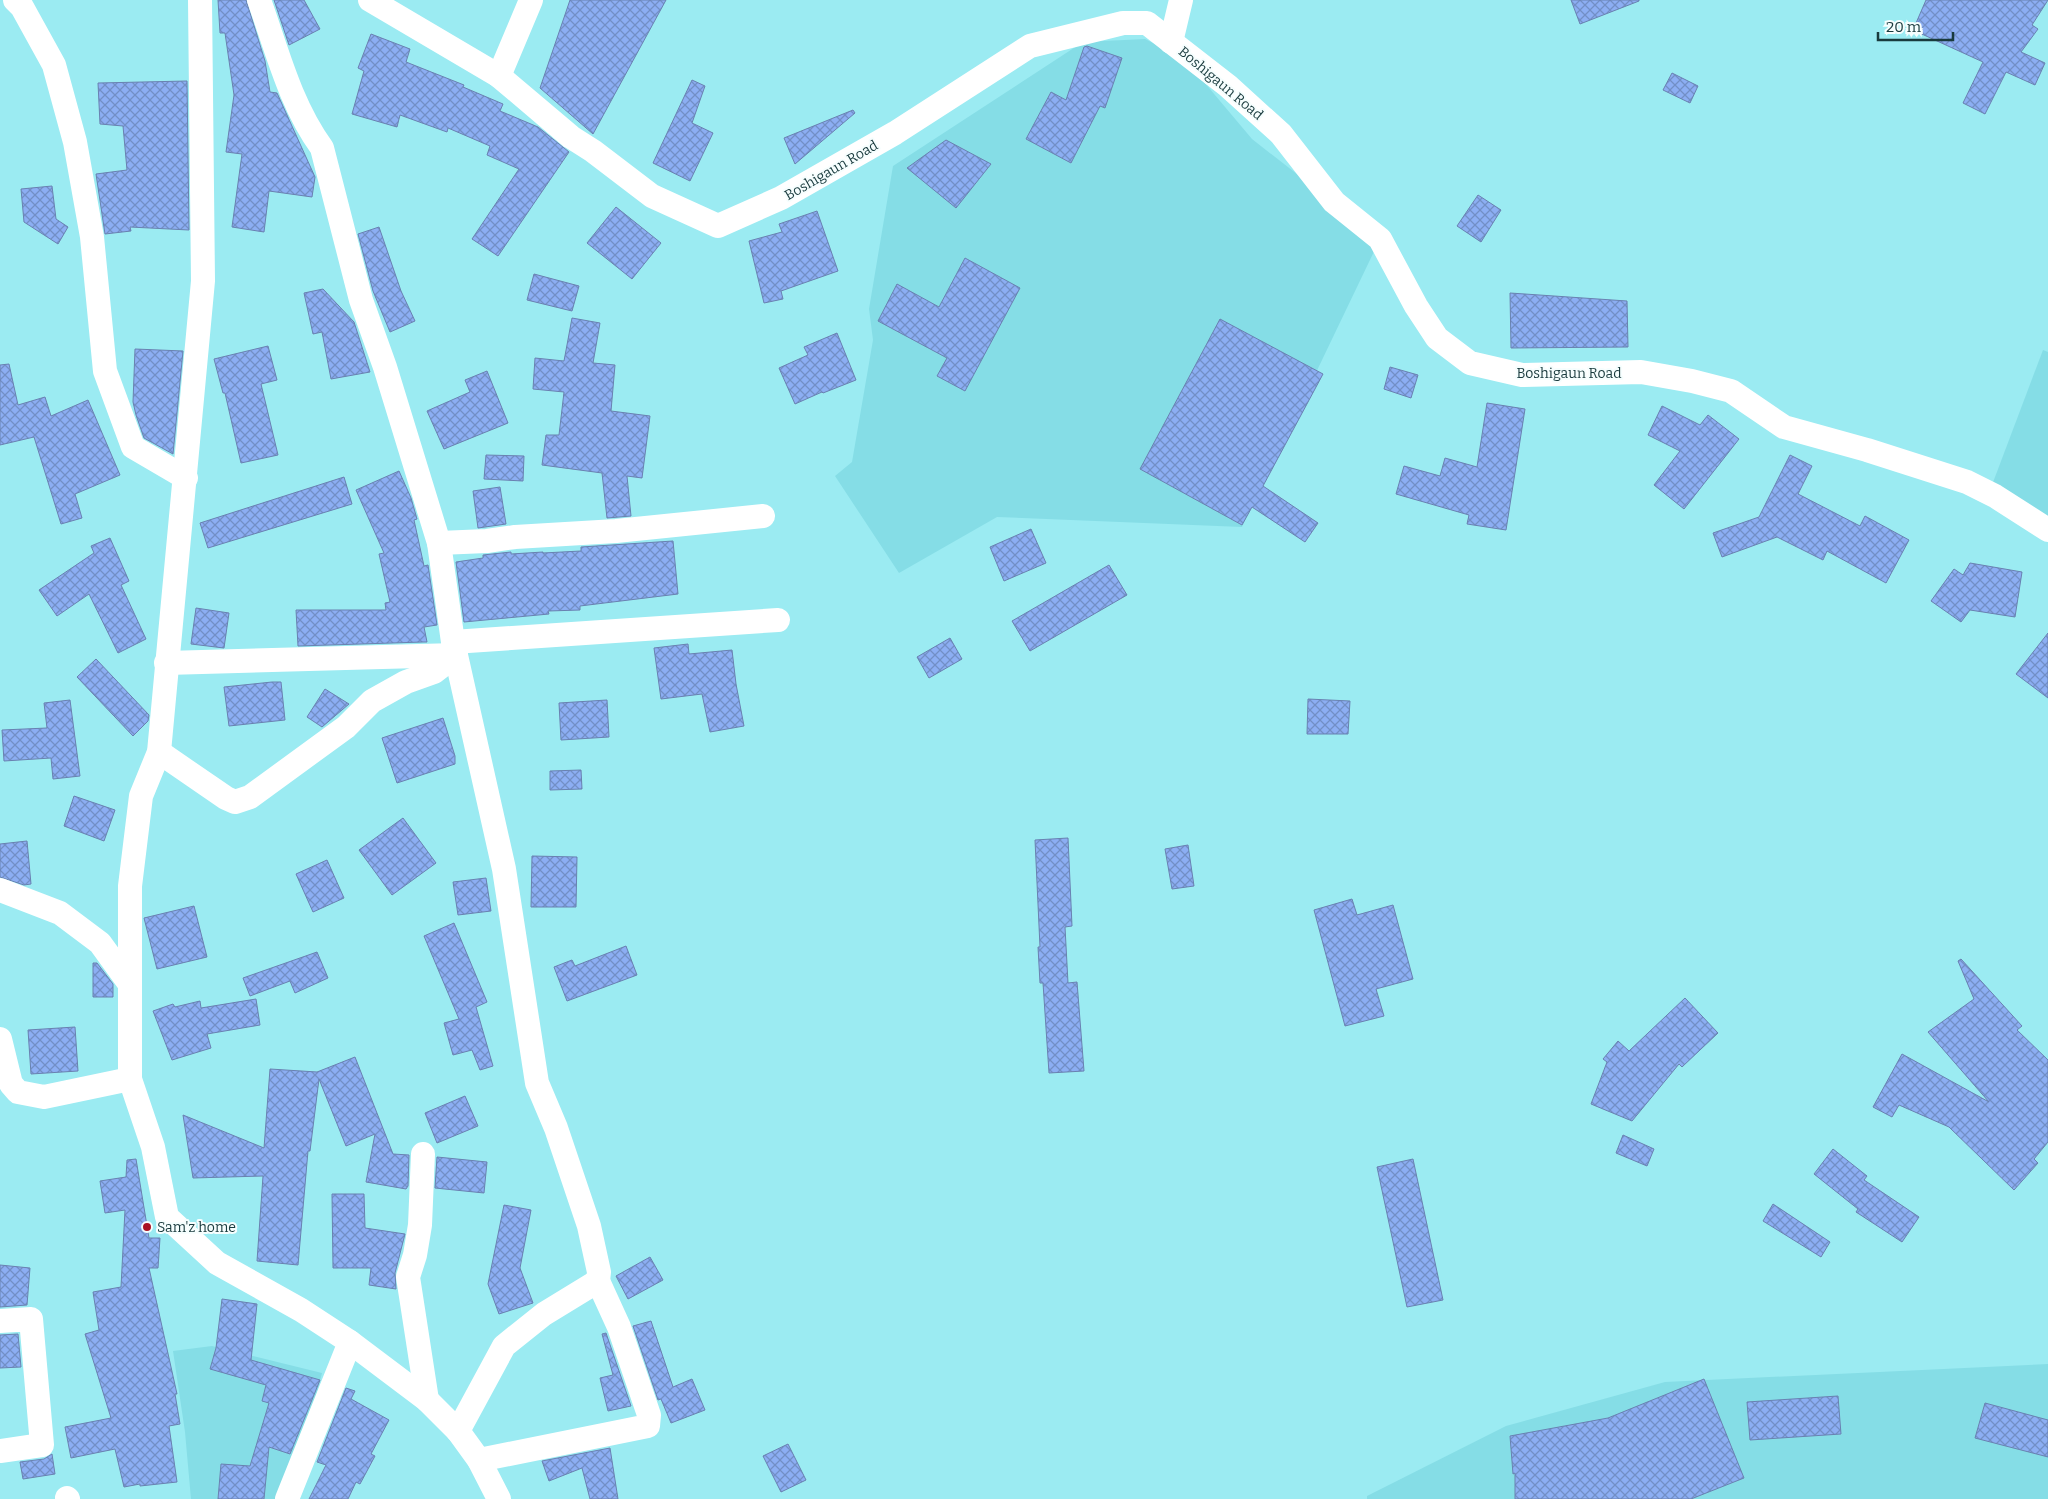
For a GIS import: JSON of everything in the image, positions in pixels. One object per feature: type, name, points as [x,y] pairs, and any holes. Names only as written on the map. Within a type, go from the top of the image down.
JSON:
[{"type":"street","points":[[15,0],[22,7],[54,64],[75,142],[92,238],[105,371],[133,447],[186,478]]},
{"type":"street","points":[[200,0],[203,281],[159,752],[141,796],[130,886],[130,1079],[154,1147],[168,1217],[217,1263],[301,1310],[350,1342],[427,1400],[458,1431],[479,1460],[499,1499]]},
{"type":"street","points":[[259,0],[291,92],[307,127],[322,148],[361,300],[385,367],[439,543],[454,649],[504,870],[537,1083],[556,1128],[589,1226],[599,1272],[598,1281],[619,1327],[649,1415],[648,1426],[479,1460]]},
{"type":"street","name":"Boshigaun Road","points":[[370,0],[500,76],[571,137],[593,151],[652,196],[718,226],[781,198],[895,133],[1030,46],[1123,23],[1147,23],[1228,86],[1281,134],[1334,202],[1380,239],[1416,306],[1437,338],[1470,363],[1522,376],[1641,372],[1692,381],[1731,391],[1784,427],[1867,450],[1967,482],[1995,496],[2048,530]]},
{"type":"street","points":[[500,76],[531,0]]},
{"type":"street","points":[[1171,42],[1182,0]]},
{"type":"street","points":[[439,543],[616,531],[764,516]]},
{"type":"street","points":[[166,663],[454,649],[778,620]]},
{"type":"street","points":[[159,752],[226,798],[235,802],[250,797],[346,727],[372,701],[406,682],[434,672],[454,649]]},
{"type":"street","points":[[0,890],[60,913],[100,943],[129,983]]},
{"type":"street","points":[[0,1039],[11,1084],[18,1092],[44,1097],[130,1079]]},
{"type":"street","points":[[423,1154],[420,1226],[415,1256],[408,1277],[427,1400]]},
{"type":"street","points":[[458,1431],[504,1346],[544,1314],[598,1281]]},
{"type":"street","points":[[0,1321],[31,1320],[42,1445],[0,1450]]},
{"type":"street","points":[[287,1499],[350,1342]]},
{"type":"shaded area","points":[[1145,39],[1171,52],[1204,82],[1252,139],[1380,239],[1242,527],[997,517],[899,573],[835,476],[852,462],[873,340],[869,309],[893,166],[1083,42]]},
{"type":"shaded area","points":[[2043,350],[2048,352],[2048,529],[1992,485]]},
{"type":"shaded area","points":[[212,1346],[322,1373],[307,1432],[279,1499],[191,1499],[185,1432],[173,1351]]},
{"type":"shaded area","points":[[2048,1364],[2048,1499],[1367,1499],[1367,1496],[1506,1426],[1665,1382]]},
{"type":"building","points":[[218,0],[246,0],[265,61],[270,92],[277,93],[315,177],[312,197],[269,191],[264,232],[232,227],[242,154],[226,152],[234,95],[225,33],[220,33]]},
{"type":"building","points":[[274,0],[304,0],[320,29],[289,45]]},
{"type":"building","points":[[570,0],[666,0],[593,134],[540,88]]},
{"type":"building","points":[[1571,0],[1639,0],[1639,1],[1580,24]]},
{"type":"building","points":[[1926,0],[2048,0],[2032,25],[2038,29],[2021,52],[2045,63],[2035,85],[2006,72],[1985,114],[1963,103],[1983,62],[1913,30]]},
{"type":"building","points":[[371,34],[410,49],[406,62],[464,85],[463,87],[503,104],[500,111],[538,127],[569,152],[498,256],[472,239],[519,169],[487,155],[490,146],[448,128],[447,132],[400,115],[397,127],[352,114],[364,71],[358,68]]},
{"type":"building","points":[[1087,46],[1122,58],[1105,108],[1100,106],[1071,163],[1026,139],[1051,92],[1066,100],[1084,47]]},
{"type":"building","points":[[1672,73],[1698,86],[1690,103],[1663,90]]},
{"type":"building","points":[[692,80],[705,86],[692,123],[713,133],[690,181],[653,163]]},
{"type":"building","points":[[187,81],[189,230],[130,227],[131,231],[105,234],[96,174],[127,170],[123,126],[100,124],[98,83]]},
{"type":"building","points":[[853,110],[855,113],[795,164],[784,138]]},
{"type":"building","points":[[946,140],[991,164],[956,208],[907,168]]},
{"type":"building","points":[[52,186],[56,219],[68,227],[58,244],[24,222],[21,189]]},
{"type":"building","points":[[1478,195],[1501,210],[1481,242],[1457,226]]},
{"type":"building","points":[[616,207],[661,243],[632,279],[587,243]]},
{"type":"building","points":[[817,211],[838,271],[781,291],[783,299],[764,303],[749,241],[782,232],[779,224]]},
{"type":"building","points":[[379,227],[401,291],[415,321],[390,332],[373,291],[358,234]]},
{"type":"building","points":[[965,258],[1020,288],[965,391],[937,376],[947,358],[878,321],[897,284],[939,307]]},
{"type":"building","points":[[534,274],[579,286],[572,311],[527,300]]},
{"type":"building","points":[[323,289],[354,322],[370,372],[331,379],[322,332],[313,334],[304,293]]},
{"type":"building","points":[[1510,293],[1627,301],[1628,347],[1511,348]]},
{"type":"building","points":[[572,318],[600,323],[593,363],[615,365],[611,411],[650,416],[642,478],[627,476],[631,516],[607,518],[602,473],[542,465],[546,435],[559,435],[564,392],[533,389],[535,358],[564,361]]},
{"type":"building","points":[[1220,319],[1323,374],[1263,486],[1318,523],[1305,542],[1252,507],[1242,525],[1140,469]]},
{"type":"building","points":[[837,333],[856,380],[795,404],[779,368],[808,355],[804,347]]},
{"type":"building","points":[[268,346],[277,380],[261,384],[278,455],[241,463],[225,393],[223,393],[214,359]]},
{"type":"building","points":[[135,349],[183,351],[173,454],[144,438],[133,402]]},
{"type":"building","points":[[9,364],[18,405],[45,397],[51,416],[88,400],[120,475],[75,494],[82,518],[61,524],[34,437],[0,445],[0,365]]},
{"type":"building","points":[[1390,367],[1418,375],[1411,398],[1384,389]]},
{"type":"building","points":[[487,371],[508,423],[444,449],[427,411],[470,392],[465,380]]},
{"type":"building","points":[[1487,403],[1525,409],[1506,530],[1467,524],[1469,515],[1396,494],[1404,466],[1440,476],[1445,458],[1477,467]]},
{"type":"building","points":[[1662,406],[1700,425],[1708,415],[1739,439],[1684,509],[1654,485],[1680,451],[1648,435]]},
{"type":"building","points":[[486,455],[524,456],[523,481],[484,479]]},
{"type":"building","points":[[1790,455],[1812,466],[1798,494],[1860,526],[1865,516],[1909,540],[1886,583],[1827,551],[1823,560],[1777,537],[1722,557],[1713,533],[1759,517]]},
{"type":"building","points":[[399,471],[411,498],[417,519],[414,520],[424,566],[428,565],[437,625],[424,627],[427,642],[298,646],[296,610],[386,610],[385,603],[390,602],[379,554],[384,553],[356,490]]},
{"type":"building","points":[[344,477],[352,504],[208,548],[200,523]]},
{"type":"building","points":[[500,487],[506,524],[478,528],[473,491]]},
{"type":"building","points":[[1031,529],[1046,563],[1004,581],[990,547]]},
{"type":"building","points":[[110,538],[129,581],[121,585],[146,639],[118,653],[89,594],[57,616],[39,590],[94,553],[91,546]]},
{"type":"building","points":[[673,541],[678,594],[580,606],[580,610],[548,611],[549,614],[464,622],[456,562],[483,558],[483,555],[511,552],[511,554],[581,551],[581,547]]},
{"type":"building","points":[[1970,563],[2022,572],[2015,617],[1970,610],[1961,622],[1931,601],[1954,569],[1963,575]]},
{"type":"building","points":[[1109,565],[1127,595],[1030,651],[1012,621]]},
{"type":"building","points":[[196,608],[229,613],[224,648],[191,644]]},
{"type":"building","points":[[2048,633],[2048,698],[2016,674]]},
{"type":"building","points":[[950,638],[962,659],[929,678],[917,657]]},
{"type":"building","points":[[688,644],[689,654],[732,650],[744,726],[710,732],[702,694],[661,699],[654,648]]},
{"type":"building","points":[[96,659],[149,715],[148,721],[133,736],[77,677]]},
{"type":"building","points":[[281,682],[285,720],[229,726],[224,687]]},
{"type":"building","points":[[325,689],[349,704],[322,727],[307,717]]},
{"type":"building","points":[[1308,699],[1350,701],[1348,734],[1307,734]]},
{"type":"building","points":[[70,700],[80,776],[53,779],[51,758],[4,761],[2,730],[47,728],[44,703]]},
{"type":"building","points":[[607,700],[609,737],[561,740],[559,703]]},
{"type":"building","points":[[443,718],[455,756],[455,764],[397,783],[382,738]]},
{"type":"building","points":[[581,770],[582,789],[550,790],[550,771]]},
{"type":"building","points":[[74,796],[115,810],[104,841],[64,826]]},
{"type":"building","points":[[403,818],[436,863],[392,895],[359,850]]},
{"type":"building","points":[[1068,838],[1072,926],[1065,927],[1068,983],[1077,982],[1084,1071],[1049,1073],[1043,983],[1040,983],[1035,840]]},
{"type":"building","points":[[27,841],[31,884],[24,885],[0,877],[0,844]]},
{"type":"building","points":[[1188,845],[1194,886],[1172,889],[1165,849]]},
{"type":"building","points":[[532,856],[577,857],[576,907],[531,907]]},
{"type":"building","points":[[327,860],[344,898],[313,912],[296,874]]},
{"type":"building","points":[[486,878],[491,911],[458,915],[453,882]]},
{"type":"building","points":[[1352,899],[1357,915],[1393,905],[1413,979],[1376,989],[1384,1016],[1345,1026],[1314,910]]},
{"type":"building","points":[[194,906],[207,957],[157,969],[144,918]]},
{"type":"building","points":[[454,923],[487,1002],[476,1007],[493,1066],[480,1070],[472,1050],[453,1055],[444,1023],[459,1019],[424,936]]},
{"type":"building","points":[[626,946],[637,975],[567,1001],[554,967],[572,960],[575,966]]},
{"type":"building","points":[[317,952],[328,978],[295,993],[290,981],[250,996],[243,978]]},
{"type":"building","points":[[1961,959],[2022,1026],[2017,1030],[2048,1060],[2048,1142],[2034,1159],[2038,1163],[2014,1190],[1949,1127],[1899,1105],[1892,1117],[1873,1107],[1902,1054],[1989,1102],[1928,1032],[1974,999],[1958,961]]},
{"type":"building","points":[[93,963],[97,963],[113,984],[113,997],[93,997]]},
{"type":"building","points":[[1685,998],[1718,1033],[1682,1067],[1679,1064],[1632,1121],[1591,1104],[1607,1062],[1603,1059],[1618,1041],[1629,1051]]},
{"type":"building","points":[[256,999],[260,1025],[207,1034],[211,1048],[172,1060],[153,1011],[173,1004],[175,1007],[200,1001],[201,1008]]},
{"type":"building","points":[[75,1027],[78,1071],[31,1074],[28,1030]]},
{"type":"building","points":[[355,1057],[393,1154],[409,1155],[408,1186],[406,1189],[366,1182],[375,1134],[346,1146],[319,1079],[310,1151],[308,1151],[298,1265],[257,1261],[263,1176],[193,1178],[183,1115],[264,1148],[270,1069],[317,1072]]},
{"type":"building","points":[[465,1096],[478,1126],[437,1143],[425,1113]]},
{"type":"building","points":[[1623,1135],[1654,1149],[1647,1166],[1616,1153]]},
{"type":"building","points":[[1833,1149],[1867,1176],[1864,1180],[1919,1217],[1902,1242],[1856,1212],[1858,1209],[1814,1174]]},
{"type":"building","points":[[437,1157],[487,1162],[484,1193],[435,1188]]},
{"type":"building","points":[[136,1159],[149,1238],[160,1238],[158,1268],[149,1268],[177,1394],[175,1394],[180,1424],[169,1426],[177,1482],[124,1487],[115,1449],[71,1458],[65,1427],[111,1418],[85,1334],[99,1330],[93,1292],[121,1287],[125,1210],[105,1213],[100,1181],[126,1177],[127,1160]]},
{"type":"building","points":[[1413,1159],[1443,1300],[1407,1307],[1377,1167]]},
{"type":"building","points":[[332,1194],[364,1194],[365,1228],[405,1234],[395,1273],[396,1289],[369,1285],[371,1268],[333,1268]]},
{"type":"building","points":[[1773,1204],[1830,1242],[1821,1257],[1763,1221]]},
{"type":"building","points":[[504,1205],[531,1210],[520,1268],[533,1303],[499,1314],[488,1284]]},
{"type":"building","points":[[650,1257],[663,1280],[628,1299],[616,1276]]},
{"type":"building","points":[[0,1265],[30,1268],[27,1305],[0,1307]]},
{"type":"building","points":[[222,1299],[257,1304],[251,1360],[320,1380],[290,1454],[269,1447],[264,1499],[218,1499],[221,1464],[250,1466],[269,1403],[262,1401],[266,1385],[210,1369],[216,1348]]},
{"type":"building","points":[[651,1321],[673,1387],[692,1379],[705,1410],[671,1423],[661,1399],[658,1400],[633,1326]]},
{"type":"building","points":[[606,1333],[631,1406],[608,1411],[600,1378],[613,1375],[602,1334]]},
{"type":"building","points":[[18,1334],[21,1367],[0,1368],[0,1335]]},
{"type":"building","points":[[1704,1379],[1744,1478],[1691,1499],[1515,1499],[1515,1473],[1513,1474],[1510,1436],[1608,1418]]},
{"type":"building","points":[[346,1388],[355,1391],[351,1399],[389,1420],[371,1454],[375,1456],[360,1484],[356,1482],[348,1499],[309,1499],[326,1465],[317,1462]]},
{"type":"building","points":[[1838,1396],[1841,1434],[1750,1440],[1747,1402]]},
{"type":"building","points":[[1985,1403],[2048,1420],[2048,1457],[1975,1438]]},
{"type":"building","points":[[788,1444],[806,1480],[781,1492],[763,1456]]},
{"type":"building","points":[[610,1448],[618,1499],[590,1499],[582,1468],[549,1481],[542,1461]]},
{"type":"building","points":[[52,1454],[55,1474],[23,1479],[20,1462],[44,1459]]},
{"type":"place","name":"Sam'z home","points":[[147,1227]]}]
